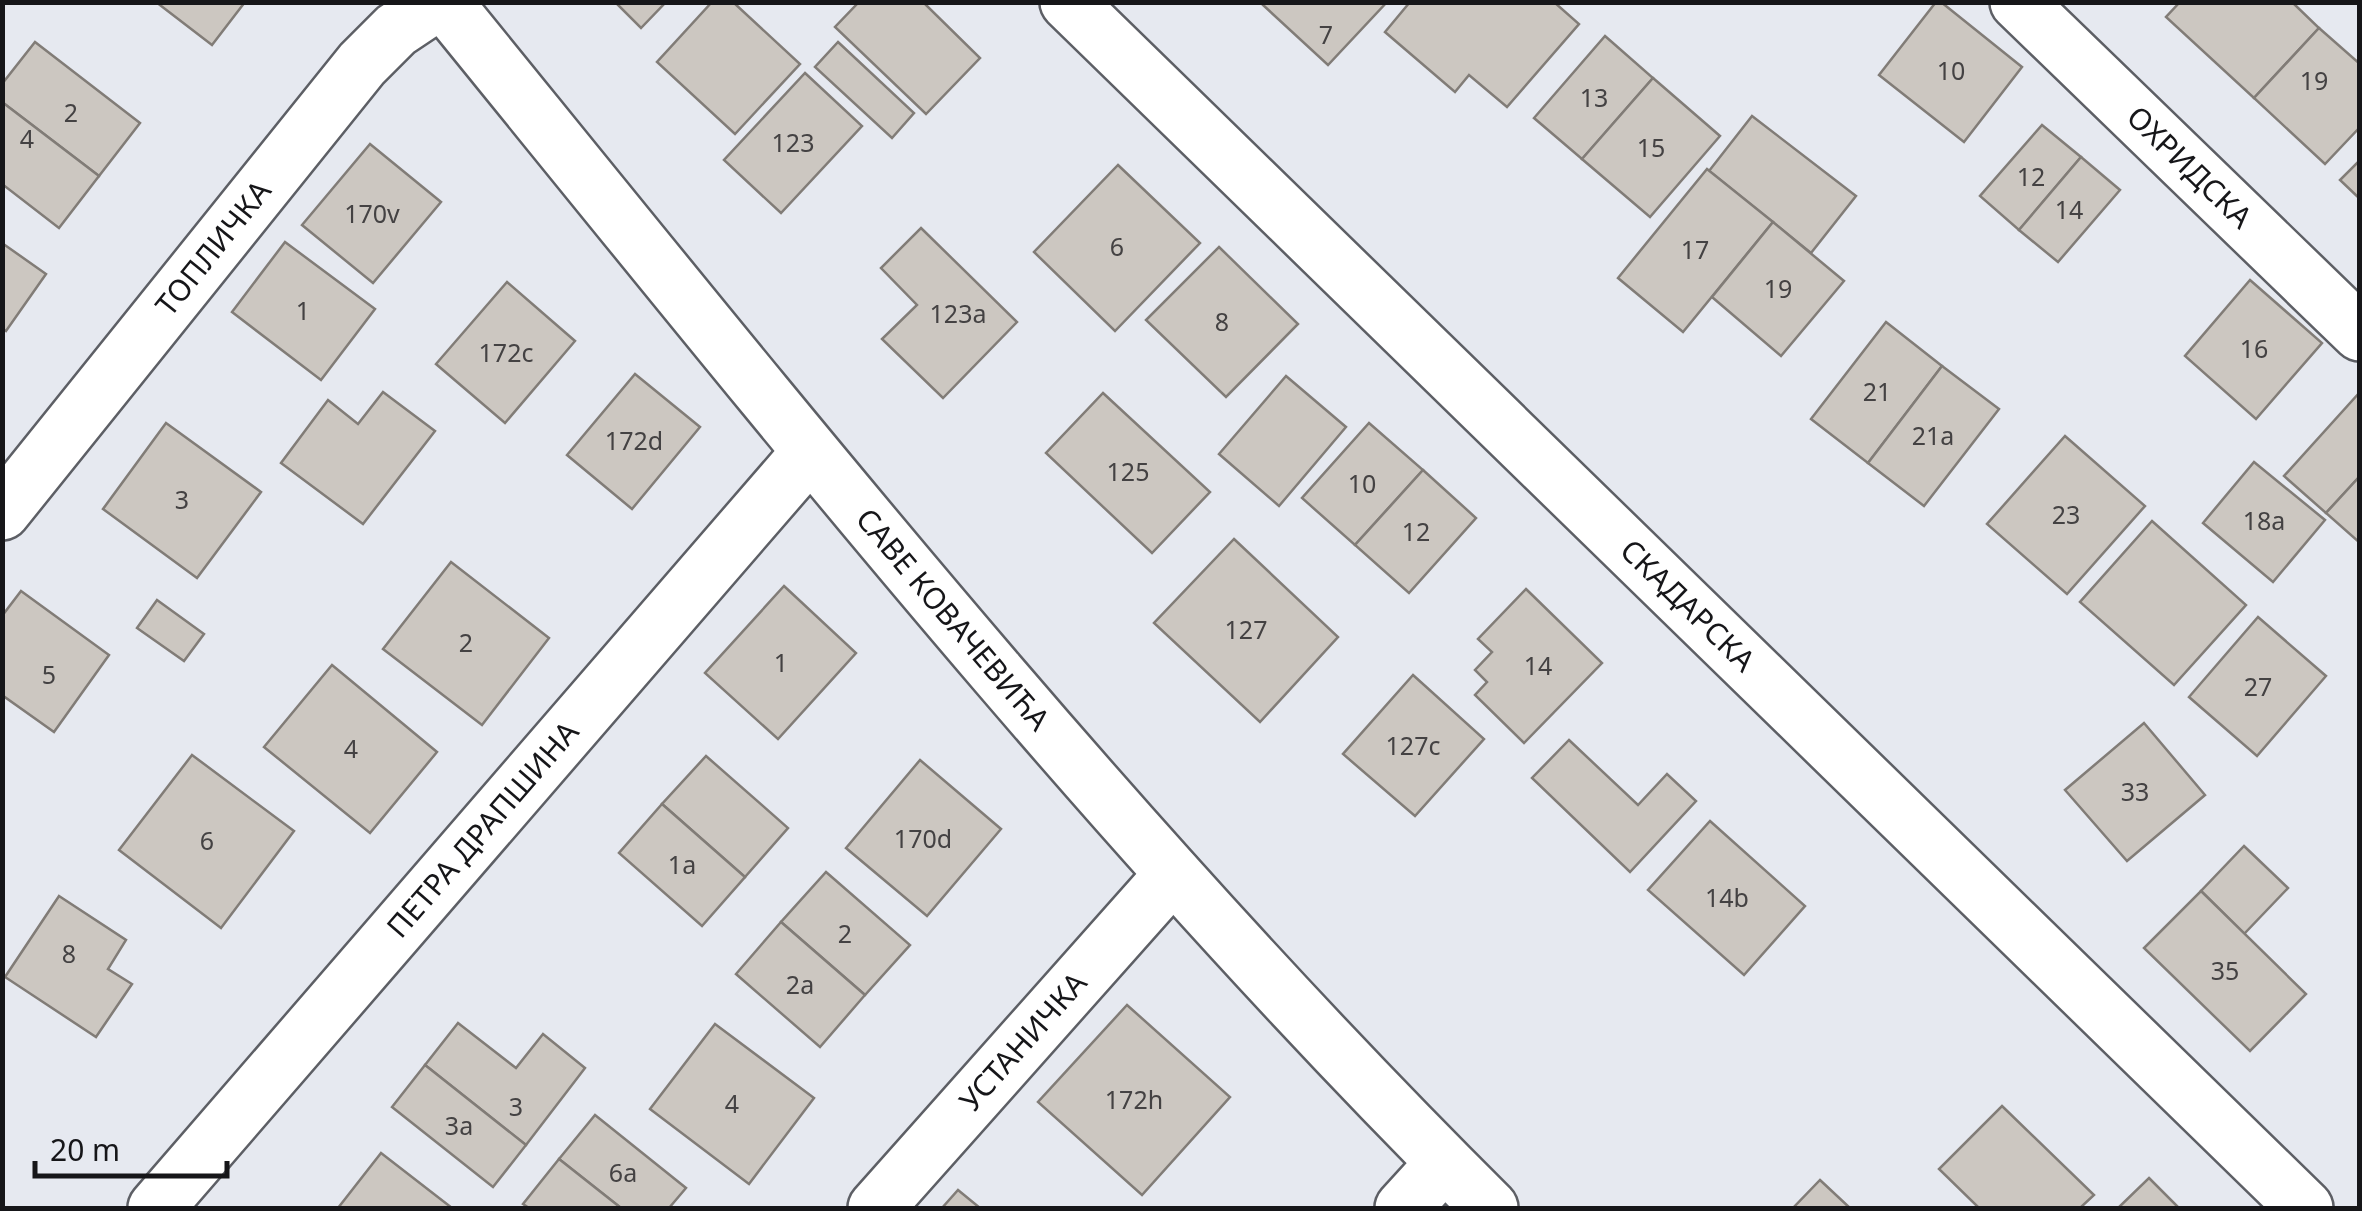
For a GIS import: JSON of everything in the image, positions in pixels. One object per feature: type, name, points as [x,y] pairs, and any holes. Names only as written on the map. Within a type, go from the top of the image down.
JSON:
[{"type":"street","name":"САВЕ КОВАЧЕВИЋА","points":[[441,2],[936,604],[1173,874],[1490,1208]]},
{"type":"street","name":"ТОПЛИЧКА","points":[[2,512],[362,64],[396,30],[441,2]]},
{"type":"street","name":"СКАДАРСКА","points":[[1068,2],[2305,1208]]},
{"type":"street","name":"ОХРИДСКА","points":[[2018,2],[2360,333]]},
{"type":"street","name":"ПЕТРА ДРАПШИНА","points":[[156,1208],[810,452]]},
{"type":"street","name":"УСТАНИЧКА","points":[[876,1208],[1173,874]]},
{"type":"street","points":[[1403,1208],[1444,1163]]},
{"type":"building","points":[[156,2],[245,2],[212,45]]},
{"type":"building","points":[[615,2],[666,2],[641,28]]},
{"type":"building","points":[[712,2],[733,2],[800,64],[735,134],[657,62]]},
{"type":"building","points":[[859,2],[923,2],[980,58],[926,114],[835,27]]},
{"type":"building","points":[[1387,2],[1328,65],[1263,5]]},
{"type":"building","points":[[1410,2],[1554,2],[1579,24],[1507,107],[1469,75],[1455,92],[1385,32]]},
{"type":"building","points":[[1936,2],[1941,2],[2022,67],[1964,142],[1879,75]]},
{"type":"building","points":[[2180,2],[2292,2],[2319,28],[2254,98],[2166,17]]},
{"type":"building","points":[[2319,28],[2360,64],[2360,127],[2325,164],[2254,98]]},
{"type":"building","points":[[1605,36],[1653,78],[1582,159],[1534,118]]},
{"type":"building","points":[[35,42],[140,123],[99,176],[2,102],[2,84]]},
{"type":"building","points":[[838,42],[914,113],[892,138],[815,67]]},
{"type":"building","points":[[805,73],[862,126],[781,213],[724,160]]},
{"type":"building","points":[[1653,78],[1720,136],[1650,217],[1582,159]]},
{"type":"building","points":[[2,102],[99,176],[59,228],[2,184]]},
{"type":"building","points":[[1752,116],[1856,196],[1811,253],[1709,171]]},
{"type":"building","points":[[2042,125],[2081,157],[2019,230],[1980,196]]},
{"type":"building","points":[[370,144],[441,202],[373,283],[302,225]]},
{"type":"building","points":[[2081,157],[2120,190],[2058,262],[2019,230]]},
{"type":"building","points":[[2360,160],[2360,199],[2340,180]]},
{"type":"building","points":[[1118,165],[1200,243],[1115,331],[1034,252]]},
{"type":"building","points":[[1707,169],[1773,222],[1683,332],[1618,278]]},
{"type":"building","points":[[1773,222],[1844,281],[1781,356],[1712,297]]},
{"type":"building","points":[[921,228],[1017,322],[943,398],[882,339],[917,305],[881,268]]},
{"type":"building","points":[[285,242],[375,309],[321,380],[232,312]]},
{"type":"building","points":[[2,243],[46,274],[6,331],[2,328]]},
{"type":"building","points":[[1219,247],[1298,324],[1226,397],[1146,320]]},
{"type":"building","points":[[2250,280],[2322,343],[2256,419],[2185,356]]},
{"type":"building","points":[[507,282],[575,341],[505,423],[436,364]]},
{"type":"building","points":[[1886,322],[1942,366],[1868,463],[1811,419]]},
{"type":"building","points":[[1942,366],[1999,409],[1924,506],[1868,463]]},
{"type":"building","points":[[635,374],[700,427],[632,509],[567,455]]},
{"type":"building","points":[[1286,376],[1346,427],[1279,506],[1219,454]]},
{"type":"building","points":[[383,392],[435,431],[363,524],[281,463],[328,400],[358,424]]},
{"type":"building","points":[[2360,392],[2360,476],[2326,513],[2284,476]]},
{"type":"building","points":[[1103,393],[1210,492],[1152,553],[1046,453]]},
{"type":"building","points":[[166,423],[261,492],[197,578],[103,509]]},
{"type":"building","points":[[1369,423],[1423,470],[1355,545],[1302,498]]},
{"type":"building","points":[[2065,436],[2145,506],[2067,594],[1987,524]]},
{"type":"building","points":[[2254,462],[2325,520],[2273,582],[2203,523]]},
{"type":"building","points":[[1423,470],[1476,518],[1409,593],[1355,545]]},
{"type":"building","points":[[2360,476],[2360,543],[2326,513]]},
{"type":"building","points":[[2152,521],[2246,605],[2174,685],[2080,602]]},
{"type":"building","points":[[1234,539],[1338,637],[1260,722],[1154,623]]},
{"type":"building","points":[[451,562],[549,638],[482,725],[383,649]]},
{"type":"building","points":[[784,586],[856,653],[778,739],[705,673]]},
{"type":"building","points":[[1526,589],[1602,663],[1524,743],[1475,695],[1487,682],[1475,670],[1492,652],[1478,639]]},
{"type":"building","points":[[21,591],[109,655],[54,732],[2,695],[2,616]]},
{"type":"building","points":[[157,600],[204,634],[184,661],[137,628]]},
{"type":"building","points":[[2258,617],[2326,676],[2257,756],[2189,697]]},
{"type":"building","points":[[332,665],[437,752],[370,833],[264,747]]},
{"type":"building","points":[[1413,675],[1484,739],[1415,816],[1343,754]]},
{"type":"building","points":[[2144,723],[2205,795],[2127,861],[2065,790]]},
{"type":"building","points":[[1569,740],[1638,805],[1667,774],[1696,801],[1630,872],[1532,778]]},
{"type":"building","points":[[192,755],[294,831],[221,928],[119,850]]},
{"type":"building","points":[[706,756],[788,828],[745,877],[662,804]]},
{"type":"building","points":[[920,760],[1001,829],[927,916],[846,848]]},
{"type":"building","points":[[662,804],[745,877],[702,926],[619,853]]},
{"type":"building","points":[[1710,821],[1805,906],[1744,975],[1648,890]]},
{"type":"building","points":[[2244,846],[2288,888],[2244,934],[2201,891]]},
{"type":"building","points":[[826,872],[910,945],[865,995],[781,922]]},
{"type":"building","points":[[2201,891],[2306,994],[2250,1051],[2144,948]]},
{"type":"building","points":[[59,896],[126,940],[108,969],[132,984],[96,1037],[5,977]]},
{"type":"building","points":[[781,922],[865,995],[820,1047],[736,974]]},
{"type":"building","points":[[1127,1005],[1230,1097],[1142,1195],[1038,1102]]},
{"type":"building","points":[[458,1023],[516,1068],[543,1034],[585,1068],[526,1145],[425,1065]]},
{"type":"building","points":[[715,1024],[814,1098],[749,1184],[650,1109]]},
{"type":"building","points":[[425,1065],[526,1145],[493,1187],[392,1107]]},
{"type":"building","points":[[2002,1106],[2094,1195],[2080,1208],[1979,1208],[1939,1169]]},
{"type":"building","points":[[595,1115],[686,1188],[669,1208],[621,1208],[559,1159]]},
{"type":"building","points":[[381,1153],[452,1208],[338,1208]]},
{"type":"building","points":[[559,1159],[621,1208],[529,1208],[523,1204]]},
{"type":"building","points":[[2149,1178],[2179,1208],[2118,1208]]},
{"type":"building","points":[[1820,1180],[1850,1208],[1793,1208]]},
{"type":"building","points":[[958,1190],[980,1208],[942,1208]]}]
